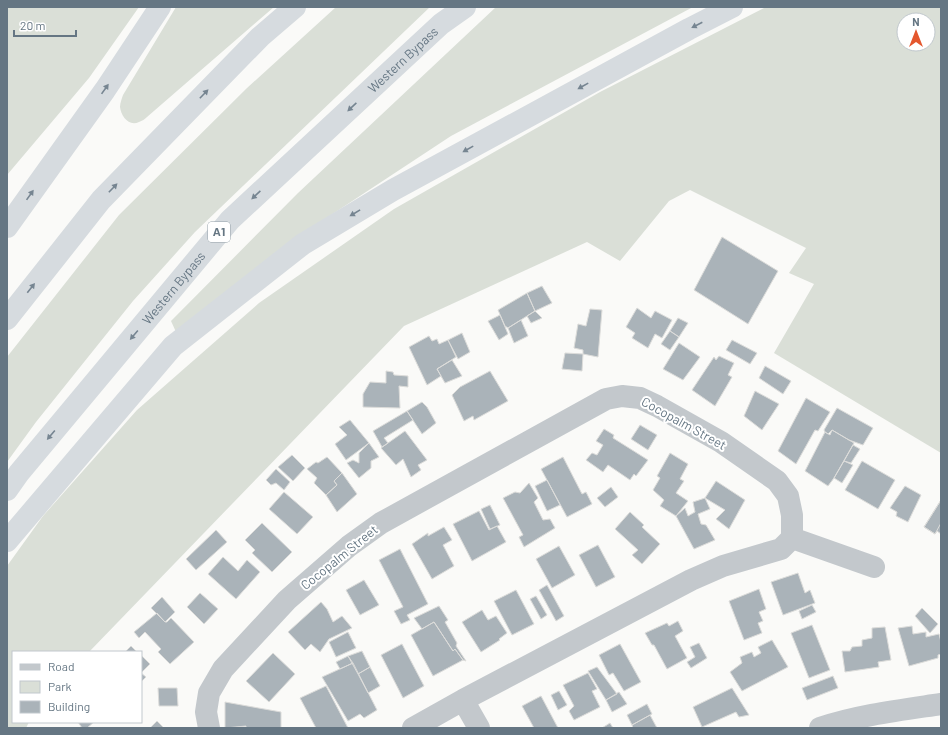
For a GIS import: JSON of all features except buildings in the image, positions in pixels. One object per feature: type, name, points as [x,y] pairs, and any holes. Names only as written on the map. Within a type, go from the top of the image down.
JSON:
[{"type":"highway","points":[[7,227],[105,90],[160,7]]},
{"type":"highway","points":[[7,319],[102,200],[260,36],[295,7]]},
{"type":"highway","name":"Western Bypass","points":[[7,490],[19,473],[230,220],[441,24],[465,7]]},
{"type":"highway","points":[[7,541],[173,346],[303,244],[393,190],[732,7]]},
{"type":"street","name":"Cocopalm Street","points":[[209,728],[206,712],[209,693],[223,669],[287,600],[348,546],[381,523],[606,399],[622,396],[640,398],[657,406],[721,442],[777,481],[788,496],[792,515],[792,538]]},
{"type":"street","points":[[413,728],[463,700],[691,580],[724,566],[782,549],[792,538],[874,568]]},
{"type":"street","points":[[463,700],[479,728]]},
{"type":"street","points":[[820,728],[839,722],[941,704]]},
{"type":"green space","points":[[7,7],[139,7],[89,78],[7,175]]},
{"type":"green space","points":[[176,7],[274,7],[145,118],[135,123],[129,122],[124,117],[121,110],[120,105],[123,95]]},
{"type":"green space","points":[[336,7],[430,7],[195,232],[133,301],[36,422],[7,462],[7,357],[119,215],[247,88]]},
{"type":"green space","points":[[496,7],[693,7],[451,136],[284,246],[176,332],[171,321],[298,193]]},
{"type":"green space","points":[[766,7],[941,7],[941,453],[774,353],[814,284],[789,273],[806,248],[690,190],[669,201],[620,261],[587,242],[404,326],[90,651],[12,651],[12,723],[28,723],[26,728],[7,728],[7,566],[43,516],[137,410],[259,303],[394,209],[600,92]]}]
